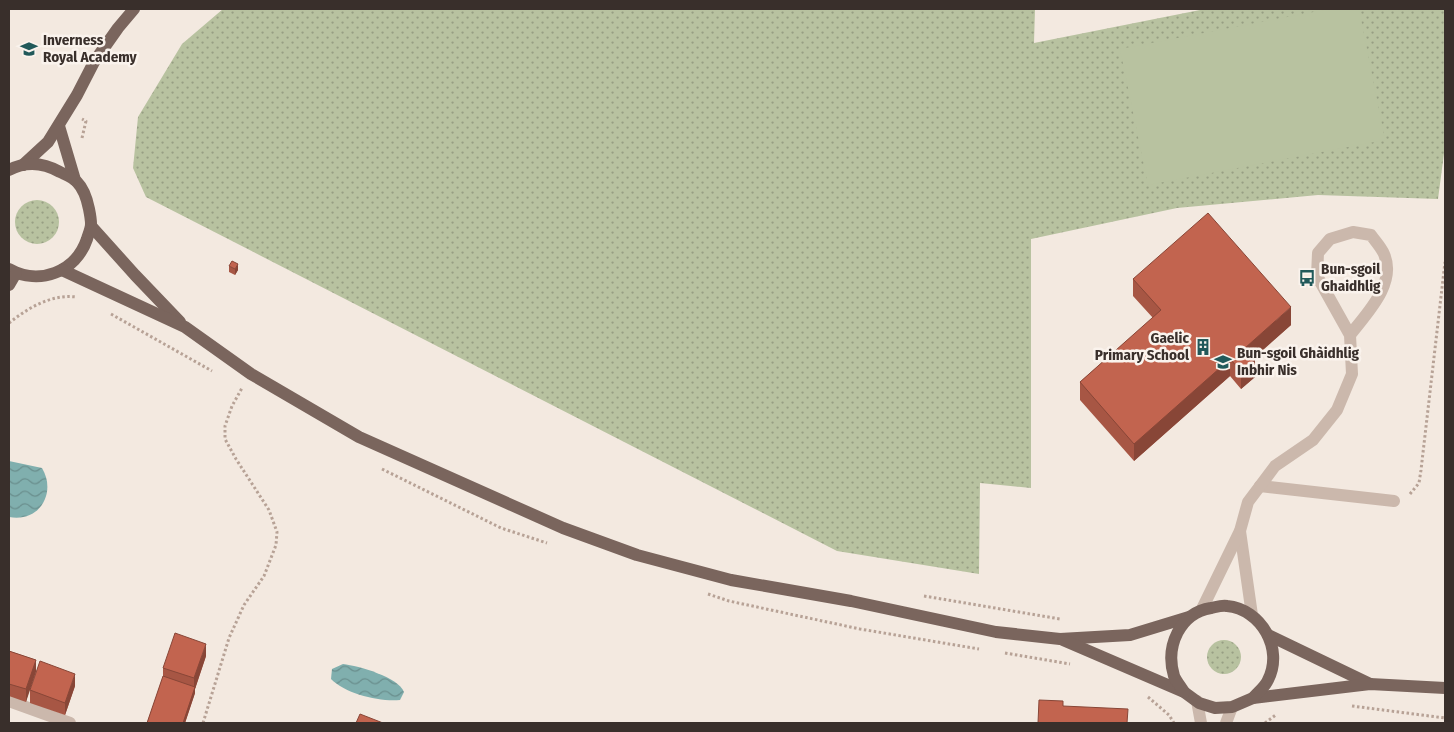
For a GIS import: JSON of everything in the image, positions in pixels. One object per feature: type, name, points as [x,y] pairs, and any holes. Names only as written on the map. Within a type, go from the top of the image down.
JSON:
[{"type":"main road","points":[[23,165],[48,142],[59,126],[94,62],[134,9]]},
{"type":"main road","points":[[9,285],[12,271],[33,276],[46,276],[62,270],[76,260],[84,249],[91,226],[87,197],[75,180],[59,126]]},
{"type":"main road","points":[[9,170],[23,165],[48,165],[75,180]]},
{"type":"main road","points":[[91,226],[185,327],[250,374],[359,437],[563,528],[637,555],[731,580],[851,601],[996,632],[1060,639],[1130,634],[1189,618]]},
{"type":"main road","points":[[62,270],[185,327]]},
{"type":"main road","points":[[1184,692],[1174,676],[1171,650],[1177,631],[1189,618],[1202,610],[1225,605],[1242,609],[1252,615],[1268,635],[1274,652],[1268,681],[1253,698]]},
{"type":"main road","points":[[1268,635],[1370,684]]},
{"type":"main road","points":[[1060,639],[1184,692],[1197,701],[1215,708],[1232,707],[1253,698],[1370,684],[1445,688]]},
{"type":"street","points":[[1202,610],[1240,531],[1248,502],[1275,466],[1313,440],[1337,410],[1352,374],[1350,335],[1318,276],[1318,253],[1330,239],[1353,232],[1371,235],[1384,255],[1387,279],[1375,301],[1350,335]]},
{"type":"street","points":[[1260,486],[1394,501]]},
{"type":"street","points":[[1240,531],[1252,615]]},
{"type":"street","points":[[9,701],[70,723]]},
{"type":"street","points":[[1197,701],[1202,723]]},
{"type":"street","points":[[1226,723],[1232,707]]},
{"type":"path","points":[[67,112],[86,122],[82,142]]},
{"type":"path","points":[[1394,501],[1403,499],[1412,493],[1419,484],[1445,262]]},
{"type":"path","points":[[204,723],[229,638],[244,605],[264,576],[277,538],[277,532],[269,510],[225,439],[225,426],[232,406],[242,387]]},
{"type":"path","points":[[914,595],[1061,619]]},
{"type":"path","points":[[1343,705],[1445,718]]},
{"type":"path","points":[[1265,723],[1282,713]]},
{"type":"green space","points":[[223,9],[1035,9],[1034,43],[1205,9],[1445,9],[1445,146],[1438,199],[1318,195],[1177,208],[1031,239],[1031,488],[980,483],[979,574],[837,551],[146,197],[133,168],[138,117],[182,44]]},
{"type":"green space","points":[[1329,9],[1359,9],[1385,140],[1148,185],[1120,49]]},
{"type":"green space","points":[[41,200],[53,206],[58,213],[58,231],[53,238],[46,243],[33,244],[25,241],[18,234],[15,218],[18,210],[25,203]]},
{"type":"green space","points":[[1224,640],[1231,641],[1236,645],[1240,650],[1240,664],[1236,669],[1231,673],[1224,674],[1217,673],[1212,669],[1208,664],[1207,657],[1208,650],[1212,645],[1217,641]]},
{"type":"water","points":[[9,461],[42,468],[46,478],[46,496],[42,504],[37,511],[20,518],[9,517]]},
{"type":"water","points":[[343,664],[368,670],[394,682],[404,692],[400,700],[382,700],[363,696],[337,684],[331,679],[332,669]]},
{"type":"building","name":"Gaelic Primary School","points":[[1208,213],[1291,307],[1245,348],[1255,360],[1241,371],[1230,359],[1134,444],[1080,382],[1161,310],[1133,279]]},
{"type":"building","points":[[232,261],[238,264],[235,269],[229,266]]},
{"type":"building","points":[[175,633],[206,644],[194,678],[163,668]]},
{"type":"building","points":[[9,651],[36,660],[26,689],[9,684]]},
{"type":"building","points":[[40,661],[75,674],[65,703],[30,690]]},
{"type":"building","points":[[163,676],[195,687],[183,723],[147,723]]},
{"type":"building","points":[[1039,700],[1063,701],[1063,706],[1128,709],[1127,723],[1038,723]]},
{"type":"building","points":[[360,714],[383,723],[356,723]]},
{"type":"place","name":"Inverness Royal Academy","points":[[29,49]]},
{"type":"place","name":"Bun-sgoil Ghaidhlig","points":[[1307,278]]},
{"type":"place","name":"Gaelic Primary School","points":[[1203,347]]},
{"type":"place","name":"Bun-sgoil Ghàidhlig Inbhir Nis","points":[[1223,362]]}]
